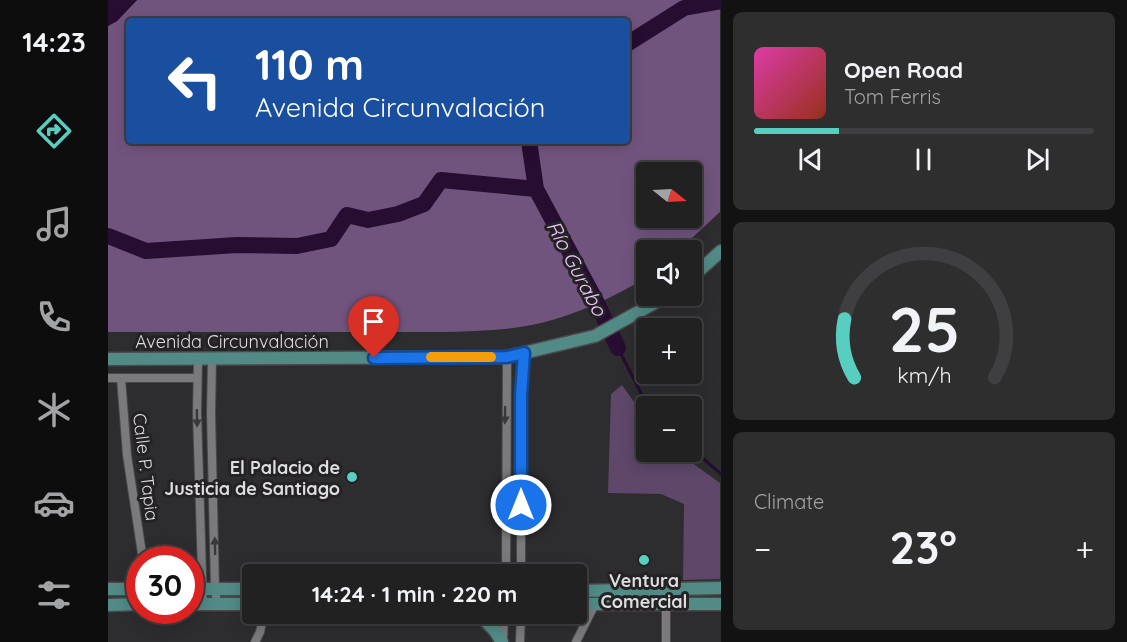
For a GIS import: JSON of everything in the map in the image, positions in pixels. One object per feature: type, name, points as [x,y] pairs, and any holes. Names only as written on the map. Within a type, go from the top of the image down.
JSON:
[{"type":"main road","points":[[702,268],[720,251]]},
{"type":"main road","name":"Avenida Circunvalación","points":[[108,359],[507,357],[595,336],[650,306]]},
{"type":"main road","points":[[587,591],[720,588]]},
{"type":"main road","points":[[108,589],[126,589]]},
{"type":"main road","points":[[204,589],[242,589]]},
{"type":"main road","points":[[108,604],[126,604]]},
{"type":"main road","points":[[204,605],[242,604]]},
{"type":"main road","points":[[587,604],[720,604]]},
{"type":"main road","points":[[488,624],[502,642]]},
{"type":"street","points":[[521,564],[521,395],[524,353]]},
{"type":"street","points":[[506,564],[507,357]]},
{"type":"street","points":[[196,546],[198,360]]},
{"type":"street","points":[[212,360],[215,588],[218,604]]},
{"type":"street","points":[[108,378],[197,378]]},
{"type":"street","name":"Calle P. Tapia","points":[[121,378],[127,455],[141,546]]},
{"type":"street","points":[[666,589],[666,642]]},
{"type":"street","points":[[576,642],[595,604]]},
{"type":"street","points":[[255,642],[262,624]]},
{"type":"street","points":[[502,642],[503,624]]},
{"type":"street","points":[[520,642],[521,624]]},
{"type":"shaded area","points":[[108,0],[137,0],[117,21],[108,26]]},
{"type":"shaded area","points":[[137,0],[720,0],[720,212],[690,240],[636,240],[636,283],[582,310],[516,328],[440,332],[108,332],[108,26],[117,21]]},
{"type":"shaded area","points":[[622,385],[636,405],[636,462],[691,462],[720,483],[720,579],[683,580],[684,504],[661,494],[608,493],[611,394]]},
{"type":"waterway","points":[[630,42],[684,8],[721,1]]},
{"type":"waterway","points":[[108,236],[146,251],[237,245],[297,246],[331,239],[347,215],[368,220],[398,214],[424,204],[441,180],[536,189],[529,144]]},
{"type":"waterway","name":"Río Gurabo","points":[[536,189],[596,301],[618,348]]},
{"type":"waterway","points":[[618,348],[642,396]]},
{"type":"waterway","points":[[702,458],[721,474]]},
{"type":"slow traffic","points":[[431,357],[491,357]]},
{"type":"place","name":"El Palacio de Justicia de Santiago","points":[[352,477]]},
{"type":"place","name":"Ventura Comercial","points":[[644,560]]},
{"type":"route","points":[[374,358],[507,357],[524,353],[521,395],[521,505]]}]
